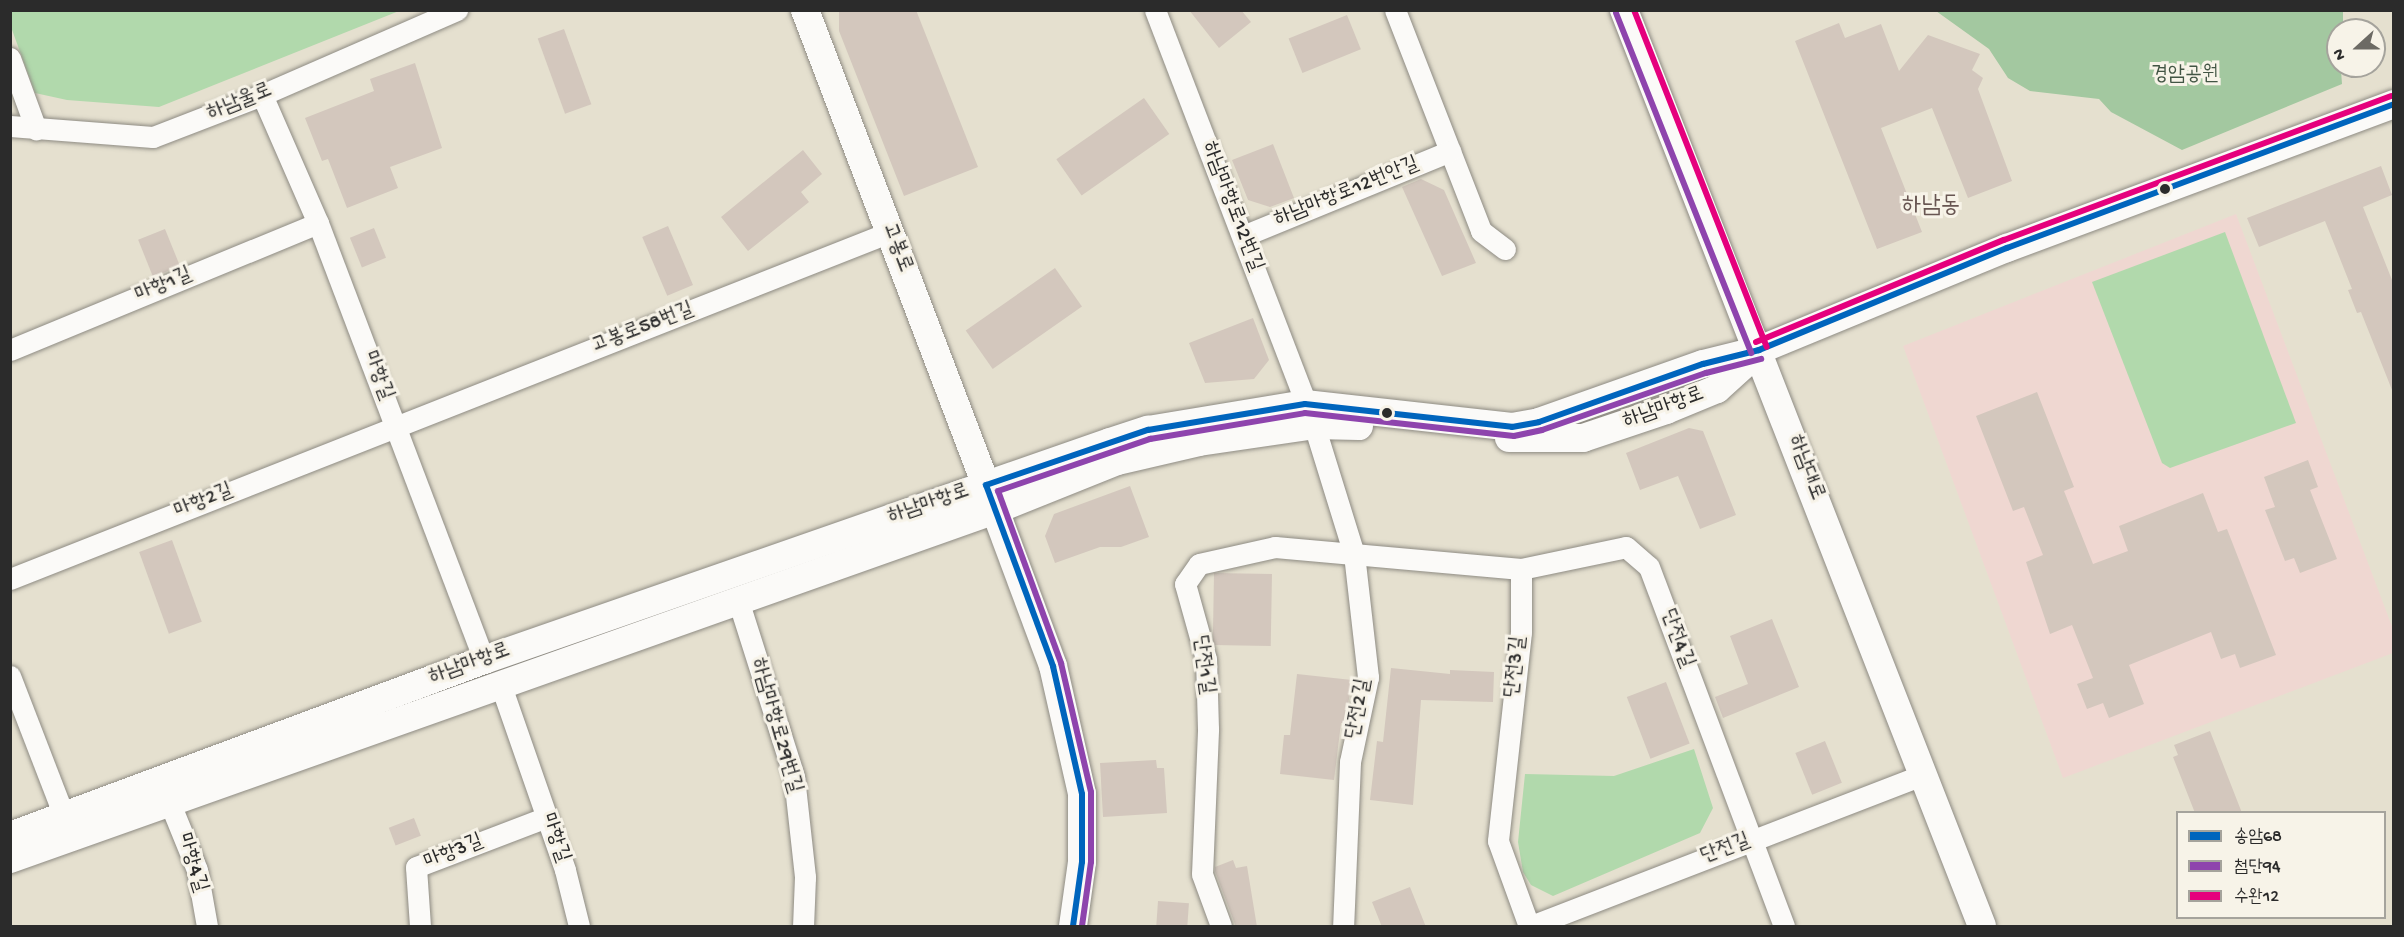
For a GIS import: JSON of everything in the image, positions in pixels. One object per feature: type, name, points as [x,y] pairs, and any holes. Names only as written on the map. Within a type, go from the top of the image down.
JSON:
[{"type":"street","name":"하남울로","points":[[10,126],[74,129],[153,137],[262,95],[457,10]]},
{"type":"street","name":"고봉로","points":[[805,10],[1053,666],[1082,794],[1082,862],[1073,927]]},
{"type":"street","name":"하남마항로12번길","points":[[1155,10],[1310,414]]},
{"type":"street","points":[[1395,10],[1481,231],[1505,249]]},
{"type":"street","name":"하남대로","points":[[1624,10],[1759,350],[1982,927]]},
{"type":"street","points":[[10,58],[36,129]]},
{"type":"street","name":"마항길","points":[[262,95],[318,223],[492,671],[547,817],[579,927]]},
{"type":"street","name":"하남마항로","points":[[10,859],[169,801],[492,671],[738,600],[1148,430],[1310,414],[1512,427],[1574,411],[1703,364],[1759,350],[2007,248],[2394,104]]},
{"type":"street","name":"하남마항로12번안길","points":[[1243,236],[1450,151]]},
{"type":"street","name":"마항1길","points":[[10,350],[318,223]]},
{"type":"street","name":"고봉로58번길","points":[[397,425],[890,232]]},
{"type":"street","name":"단전2길","points":[[1310,414],[1354,554],[1368,677],[1350,762],[1343,927]]},
{"type":"street","name":"마항2길","points":[[10,579],[397,425]]},
{"type":"street","name":"하남마항로","points":[[10,836],[991,497]]},
{"type":"street","name":"단전1길","points":[[1221,927],[1202,874],[1208,729],[1206,659],[1185,584],[1199,564],[1275,547],[1354,554]]},
{"type":"street","name":"단전4길","points":[[1521,569],[1626,547],[1649,567],[1752,840]]},
{"type":"street","points":[[1354,554],[1521,569]]},
{"type":"street","name":"단전3길","points":[[1521,569],[1521,632],[1498,841],[1530,927]]},
{"type":"street","name":"하남마항로29번길","points":[[738,600],[794,777],[805,877],[802,927]]},
{"type":"street","points":[[10,676],[64,816]]},
{"type":"street","name":"단전길","points":[[1530,927],[1923,775]]},
{"type":"street","name":"마항4길","points":[[169,801],[197,870],[207,927]]},
{"type":"street","name":"마항3길","points":[[420,927],[416,867],[547,817]]},
{"type":"street","points":[[1752,840],[1784,927]]},
{"type":"shaded area","points":[[2236,214],[2393,629],[2393,653],[2063,778],[1903,346]]},
{"type":"green space","points":[[11,10],[399,11],[159,107],[67,100],[35,93],[11,27]]},
{"type":"green space","name":"경암공원","points":[[1936,11],[2343,11],[2343,18],[2326,18],[2326,78],[2342,78],[2342,84],[2182,150],[2111,112],[2099,99],[2030,91],[2008,78],[1989,49]]},
{"type":"green space","points":[[2225,232],[2296,423],[2170,468],[2162,463],[2092,282]]},
{"type":"green space","points":[[1694,749],[1713,808],[1700,833],[1553,896],[1531,885],[1523,872],[1518,842],[1525,774],[1614,776]]},
{"type":"building","points":[[839,10],[916,10],[978,167],[904,196],[839,31]]},
{"type":"building","points":[[1189,10],[1241,10],[1251,22],[1219,48]]},
{"type":"building","points":[[1347,15],[1361,49],[1302,73],[1289,39]]},
{"type":"building","points":[[1839,23],[1845,38],[1881,24],[1899,71],[1928,35],[1980,54],[1972,70],[1983,78],[1978,89],[2012,181],[1968,198],[1932,108],[1881,128],[1922,232],[1877,249],[1795,41]]},
{"type":"building","points":[[564,29],[591,104],[565,114],[538,39]]},
{"type":"building","points":[[415,63],[442,148],[390,167],[398,188],[347,208],[328,159],[322,161],[305,118],[374,91],[370,79]]},
{"type":"building","points":[[1144,98],[1169,134],[1082,195],[1056,159]]},
{"type":"building","points":[[1273,144],[1294,198],[1270,207],[1248,200],[1232,160]]},
{"type":"building","points":[[803,150],[822,174],[801,192],[809,202],[748,251],[721,217]]},
{"type":"building","points":[[2381,166],[2392,195],[2363,207],[2394,285],[2392,390],[2361,312],[2357,313],[2348,290],[2352,289],[2325,221],[2259,247],[2247,218]]},
{"type":"building","points":[[1421,179],[1444,190],[1476,263],[1442,276],[1402,187]]},
{"type":"building","points":[[668,226],[693,285],[667,296],[642,237]]},
{"type":"building","points":[[374,228],[386,258],[362,267],[350,238]]},
{"type":"building","points":[[165,229],[180,266],[153,277],[138,240]]},
{"type":"building","points":[[1055,268],[1082,307],[993,369],[966,331]]},
{"type":"building","points":[[1253,318],[1269,360],[1254,379],[1205,383],[1189,343]]},
{"type":"building","points":[[2037,392],[2074,487],[2064,491],[2093,564],[2128,551],[2119,526],[2203,493],[2218,532],[2227,529],[2276,655],[2240,668],[2235,654],[2221,659],[2211,632],[2129,665],[2144,704],[2109,718],[2103,703],[2087,709],[2077,684],[2093,678],[2072,625],[2050,634],[2026,562],[2043,555],[2024,507],[2013,511],[1976,416]]},
{"type":"building","points":[[1689,428],[1703,431],[1736,515],[1700,529],[1678,476],[1640,490],[1626,453]]},
{"type":"building","points":[[2308,460],[2318,487],[2310,490],[2337,559],[2300,573],[2294,558],[2285,561],[2265,510],[2275,507],[2264,477]]},
{"type":"building","points":[[1130,486],[1149,537],[1121,547],[1100,547],[1055,563],[1045,536],[1054,514]]},
{"type":"building","points":[[172,540],[202,622],[169,634],[139,552]]},
{"type":"building","points":[[1214,573],[1272,574],[1271,646],[1213,645]]},
{"type":"building","points":[[1772,619],[1799,687],[1723,718],[1715,697],[1748,684],[1730,636]]},
{"type":"building","points":[[1391,668],[1450,674],[1450,670],[1494,672],[1493,702],[1421,700],[1413,805],[1370,800],[1377,741],[1383,742]]},
{"type":"building","points":[[1297,674],[1352,680],[1345,723],[1341,723],[1334,780],[1280,774],[1284,735],[1290,735]]},
{"type":"building","points":[[1666,682],[1690,744],[1650,759],[1627,697]]},
{"type":"building","points":[[2210,731],[2241,811],[2194,811],[2173,757],[2178,755],[2174,745]]},
{"type":"building","points":[[1825,741],[1842,783],[1812,795],[1795,753]]},
{"type":"building","points":[[1156,760],[1157,768],[1164,768],[1167,813],[1103,817],[1100,763]]},
{"type":"building","points":[[414,818],[421,836],[396,845],[389,828]]},
{"type":"building","points":[[1233,860],[1236,868],[1247,866],[1257,927],[1236,927],[1215,871],[1215,867]]},
{"type":"building","points":[[1410,887],[1426,927],[1382,927],[1372,902]]},
{"type":"building","points":[[1158,901],[1189,903],[1187,926],[1156,926]]},
{"type":"transit line","name":"수완12","points":[[1634,10],[1767,347]]},
{"type":"transit line","name":"첨단94","points":[[1616,13],[1751,353]]},
{"type":"transit line","name":"수완12","points":[[1756,342],[2004,240],[2391,96]]},
{"type":"transit line","name":"송암68","points":[[1073,926],[1082,862],[1082,794],[1053,666],[986,485],[1148,430],[1305,404],[1512,427],[1539,422],[1703,364],[1759,350],[2007,248],[2394,104]]},
{"type":"transit line","name":"첨단94","points":[[1082,926],[1091,862],[1091,792],[1061,663],[998,491],[1150,439],[1305,413],[1514,436],[1542,430],[1706,373],[1761,359]]},
{"type":"district","name":"하남동","points":[[1931,207]]}]
